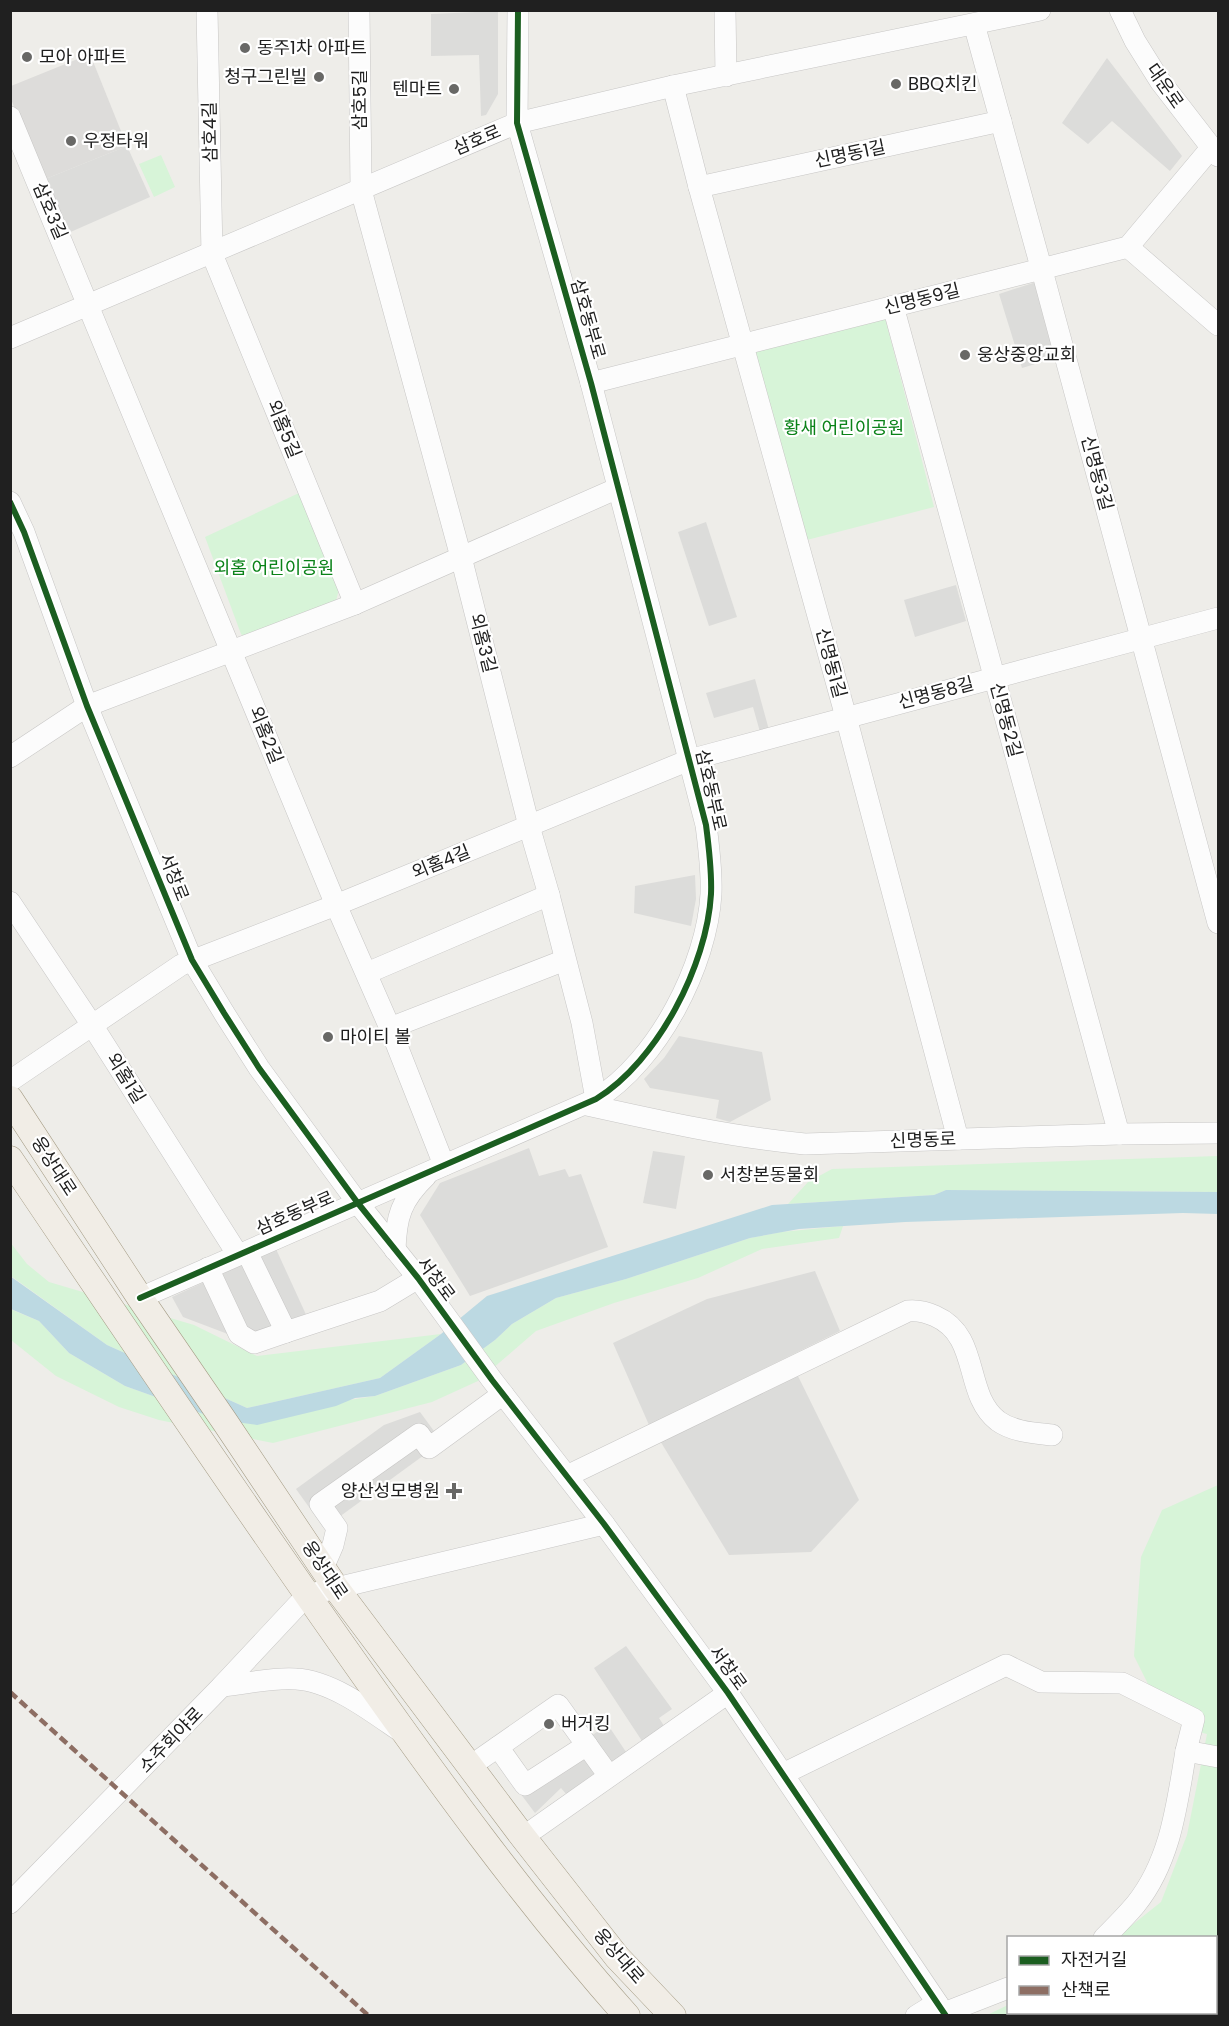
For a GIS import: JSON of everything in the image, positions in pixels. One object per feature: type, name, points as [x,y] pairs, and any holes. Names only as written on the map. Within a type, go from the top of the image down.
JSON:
[{"type":"main road","name":"웅상대로","points":[[10,1099],[330,1578],[523,1837],[617,1957],[673,2016]]},
{"type":"main road","name":"웅상대로","points":[[10,1159],[307,1595],[406,1735],[575,1955],[627,2016]]},
{"type":"street","name":"삼호4길","points":[[207,10],[212,254]]},
{"type":"street","name":"삼호5길","points":[[359,10],[361,190]]},
{"type":"street","name":"삼호동부로","points":[[146,1305],[208,1268],[592,1102],[618,1083],[648,1050],[668,1020],[686,987],[705,930],[711,896],[711,861],[706,825],[591,383],[517,123],[518,10]]},
{"type":"street","points":[[724,10],[726,76]]},
{"type":"street","name":"삼호로","points":[[10,338],[517,123],[673,86],[1040,10]]},
{"type":"street","name":"대운로","points":[[1120,10],[1135,41],[1160,81],[1215,152]]},
{"type":"street","name":"신명동3길","points":[[974,24],[1218,923]]},
{"type":"street","name":"신명동1길","points":[[673,86],[846,717],[958,1139]]},
{"type":"street","name":"삼호3길","points":[[10,117],[89,305]]},
{"type":"street","name":"신명동1길","points":[[699,187],[1001,121]]},
{"type":"street","points":[[1215,152],[1128,248],[1218,325]]},
{"type":"street","name":"외홈3길","points":[[361,190],[461,557],[582,1023],[592,1102]]},
{"type":"street","name":"신명동9길","points":[[591,383],[1128,248]]},
{"type":"street","name":"외홈5길","points":[[212,254],[355,604]]},
{"type":"street","name":"외홈2길","points":[[89,305],[336,905],[390,1028],[439,1167]]},
{"type":"street","name":"신명동2길","points":[[894,306],[1119,1134]]},
{"type":"street","points":[[10,757],[87,706],[232,653],[355,604],[618,489]]},
{"type":"street","name":"서창로","points":[[10,502],[17,535],[192,960],[259,1068],[357,1202],[421,1282],[497,1387],[604,1524],[728,1693],[942,2011]]},
{"type":"street","name":"신명동8길","points":[[689,760],[1218,618]]},
{"type":"street","name":"외홈4길","points":[[10,1081],[181,965],[336,905],[689,760]]},
{"type":"street","points":[[367,973],[549,895]]},
{"type":"street","name":"외홈1길","points":[[10,902],[243,1253],[286,1332]]},
{"type":"street","points":[[390,1028],[565,960]]},
{"type":"street","points":[[618,1083],[630,1114]]},
{"type":"street","name":"신명동로","points":[[592,1102],[630,1114],[686,1127],[757,1139],[805,1144],[1218,1133]]},
{"type":"street","points":[[395,1250],[396,1226],[400,1209],[409,1195],[439,1167]]},
{"type":"street","points":[[208,1268],[239,1334],[254,1343],[380,1301],[421,1282]]},
{"type":"street","points":[[567,1476],[908,1311],[918,1310],[944,1320],[962,1339],[980,1396],[988,1410],[999,1421],[1011,1427],[1052,1435]]},
{"type":"street","points":[[330,1578],[333,1545],[338,1528],[320,1504],[419,1434],[429,1448],[497,1387]]},
{"type":"street","points":[[307,1595],[330,1578],[604,1524]]},
{"type":"street","name":"소주회야로","points":[[10,1903],[222,1686],[307,1595]]},
{"type":"street","points":[[783,1774],[1006,1665],[1041,1682],[1122,1683],[1194,1719],[1186,1751],[1175,1818],[1162,1858],[1138,1902],[1106,1936]]},
{"type":"street","points":[[222,1686],[289,1679],[315,1682],[367,1709],[406,1735]]},
{"type":"street","points":[[523,1837],[728,1693]]},
{"type":"street","points":[[469,1767],[558,1705],[609,1776]]},
{"type":"street","points":[[498,1747],[525,1785],[587,1745]]},
{"type":"street","points":[[1186,1751],[1218,1757]]},
{"type":"street","points":[[916,2016],[942,2011],[1007,1988]]},
{"type":"shaded area","points":[[498,11],[498,94],[486,115],[481,116],[479,55],[431,56],[431,14]]},
{"type":"shaded area","name":"우정타워","points":[[90,54],[127,146],[43,180],[11,99],[11,86]]},
{"type":"shaded area","points":[[1107,58],[1182,156],[1170,171],[1112,121],[1088,144],[1062,123]]},
{"type":"shaded area","points":[[127,146],[150,197],[66,234],[43,180]]},
{"type":"shaded area","points":[[1036,282],[1059,357],[1022,368],[999,294]]},
{"type":"shaded area","points":[[706,522],[737,617],[709,626],[678,532]]},
{"type":"shaded area","points":[[956,585],[966,621],[915,637],[904,600]]},
{"type":"shaded area","points":[[755,679],[769,730],[760,732],[753,707],[714,718],[706,693]]},
{"type":"shaded area","points":[[695,875],[696,899],[691,926],[634,913],[635,886]]},
{"type":"shaded area","points":[[679,1036],[762,1052],[771,1100],[730,1122],[716,1118],[719,1100],[650,1088],[644,1079],[664,1058]]},
{"type":"shaded area","points":[[529,1148],[539,1176],[565,1169],[569,1177],[581,1174],[608,1247],[470,1296],[420,1215],[440,1183]]},
{"type":"shaded area","points":[[653,1151],[685,1156],[676,1209],[643,1203]]},
{"type":"shaded area","points":[[276,1249],[314,1332],[259,1346],[183,1317],[172,1297]]},
{"type":"shaded area","points":[[815,1271],[840,1331],[649,1425],[613,1343],[707,1299]]},
{"type":"shaded area","points":[[796,1372],[859,1500],[811,1552],[729,1555],[659,1439]]},
{"type":"shaded area","points":[[420,1412],[442,1442],[324,1528],[296,1489],[384,1425]]},
{"type":"shaded area","points":[[626,1646],[672,1709],[659,1718],[666,1729],[644,1744],[594,1668]]},
{"type":"shaded area","points":[[608,1725],[628,1755],[567,1795],[561,1788],[535,1813],[514,1785]]},
{"type":"green space","points":[[161,155],[175,187],[154,197],[139,164]]},
{"type":"green space","name":"황새 어린이공원","points":[[884,314],[934,507],[803,541],[754,348]]},
{"type":"green space","name":"외홈 어린이공원","points":[[299,493],[341,581],[336,601],[248,640],[241,634],[205,537]]},
{"type":"green space","points":[[1218,1156],[1218,1192],[946,1190],[934,1195],[788,1204],[808,1182],[832,1169]]},
{"type":"green space","points":[[843,1226],[839,1238],[762,1249],[698,1278],[614,1303],[536,1331],[478,1381],[432,1402],[273,1443],[159,1420],[119,1407],[56,1376],[11,1340],[10,1309],[39,1321],[69,1353],[125,1386],[220,1420],[375,1396],[461,1365],[495,1340],[512,1324],[556,1298],[626,1279],[750,1238],[781,1232]]},
{"type":"green space","points":[[10,1242],[27,1264],[49,1282],[194,1325],[257,1356],[441,1334],[380,1378],[247,1408],[107,1345],[11,1276]]},
{"type":"green space","points":[[1218,1485],[1218,2015],[985,2016],[1007,2005],[1007,2014],[1217,2014],[1217,1936],[1118,1936],[1161,1902],[1187,1835],[1207,1734],[1195,1731],[1152,1692],[1134,1656],[1141,1557],[1162,1510]]},
{"type":"water","points":[[946,1190],[1218,1192],[1218,1214],[1183,1213],[905,1222],[799,1229],[750,1238],[626,1279],[556,1298],[512,1324],[495,1340],[461,1365],[375,1396],[355,1398],[336,1406],[257,1425],[220,1420],[125,1386],[69,1353],[39,1321],[11,1309],[10,1276],[107,1345],[247,1408],[380,1378],[441,1334],[487,1296],[772,1205],[934,1195]]},
{"type":"marked path","points":[[10,1692],[369,2016]]},
{"type":"cycle path","points":[[140,1298],[596,1099],[619,1082],[640,1061],[659,1036],[689,980],[700,951],[711,894],[711,868],[706,825],[591,383],[517,123],[518,10]]},
{"type":"cycle path","points":[[10,502],[24,532],[87,706],[192,960],[224,1013],[259,1068],[357,1202],[418,1278],[492,1380],[604,1524],[728,1693],[946,2016]]},
{"type":"place","name":"동주1차 아파트","points":[[245,48]]},
{"type":"place","name":"모아 아파트","points":[[27,57]]},
{"type":"place","name":"청구그린빌","points":[[319,77]]},
{"type":"place","name":"BBQ치킨","points":[[896,84]]},
{"type":"place","name":"텐마트","points":[[454,89]]},
{"type":"place","name":"우정타워","points":[[71,141]]},
{"type":"place","name":"웅상중앙교회","points":[[965,355]]},
{"type":"place","name":"마이티 볼","points":[[328,1037]]},
{"type":"place","name":"서창본동물회","points":[[708,1175]]},
{"type":"place","name":"양산성모병원","points":[[454,1491]]},
{"type":"place","name":"버거킹","points":[[549,1724]]}]
